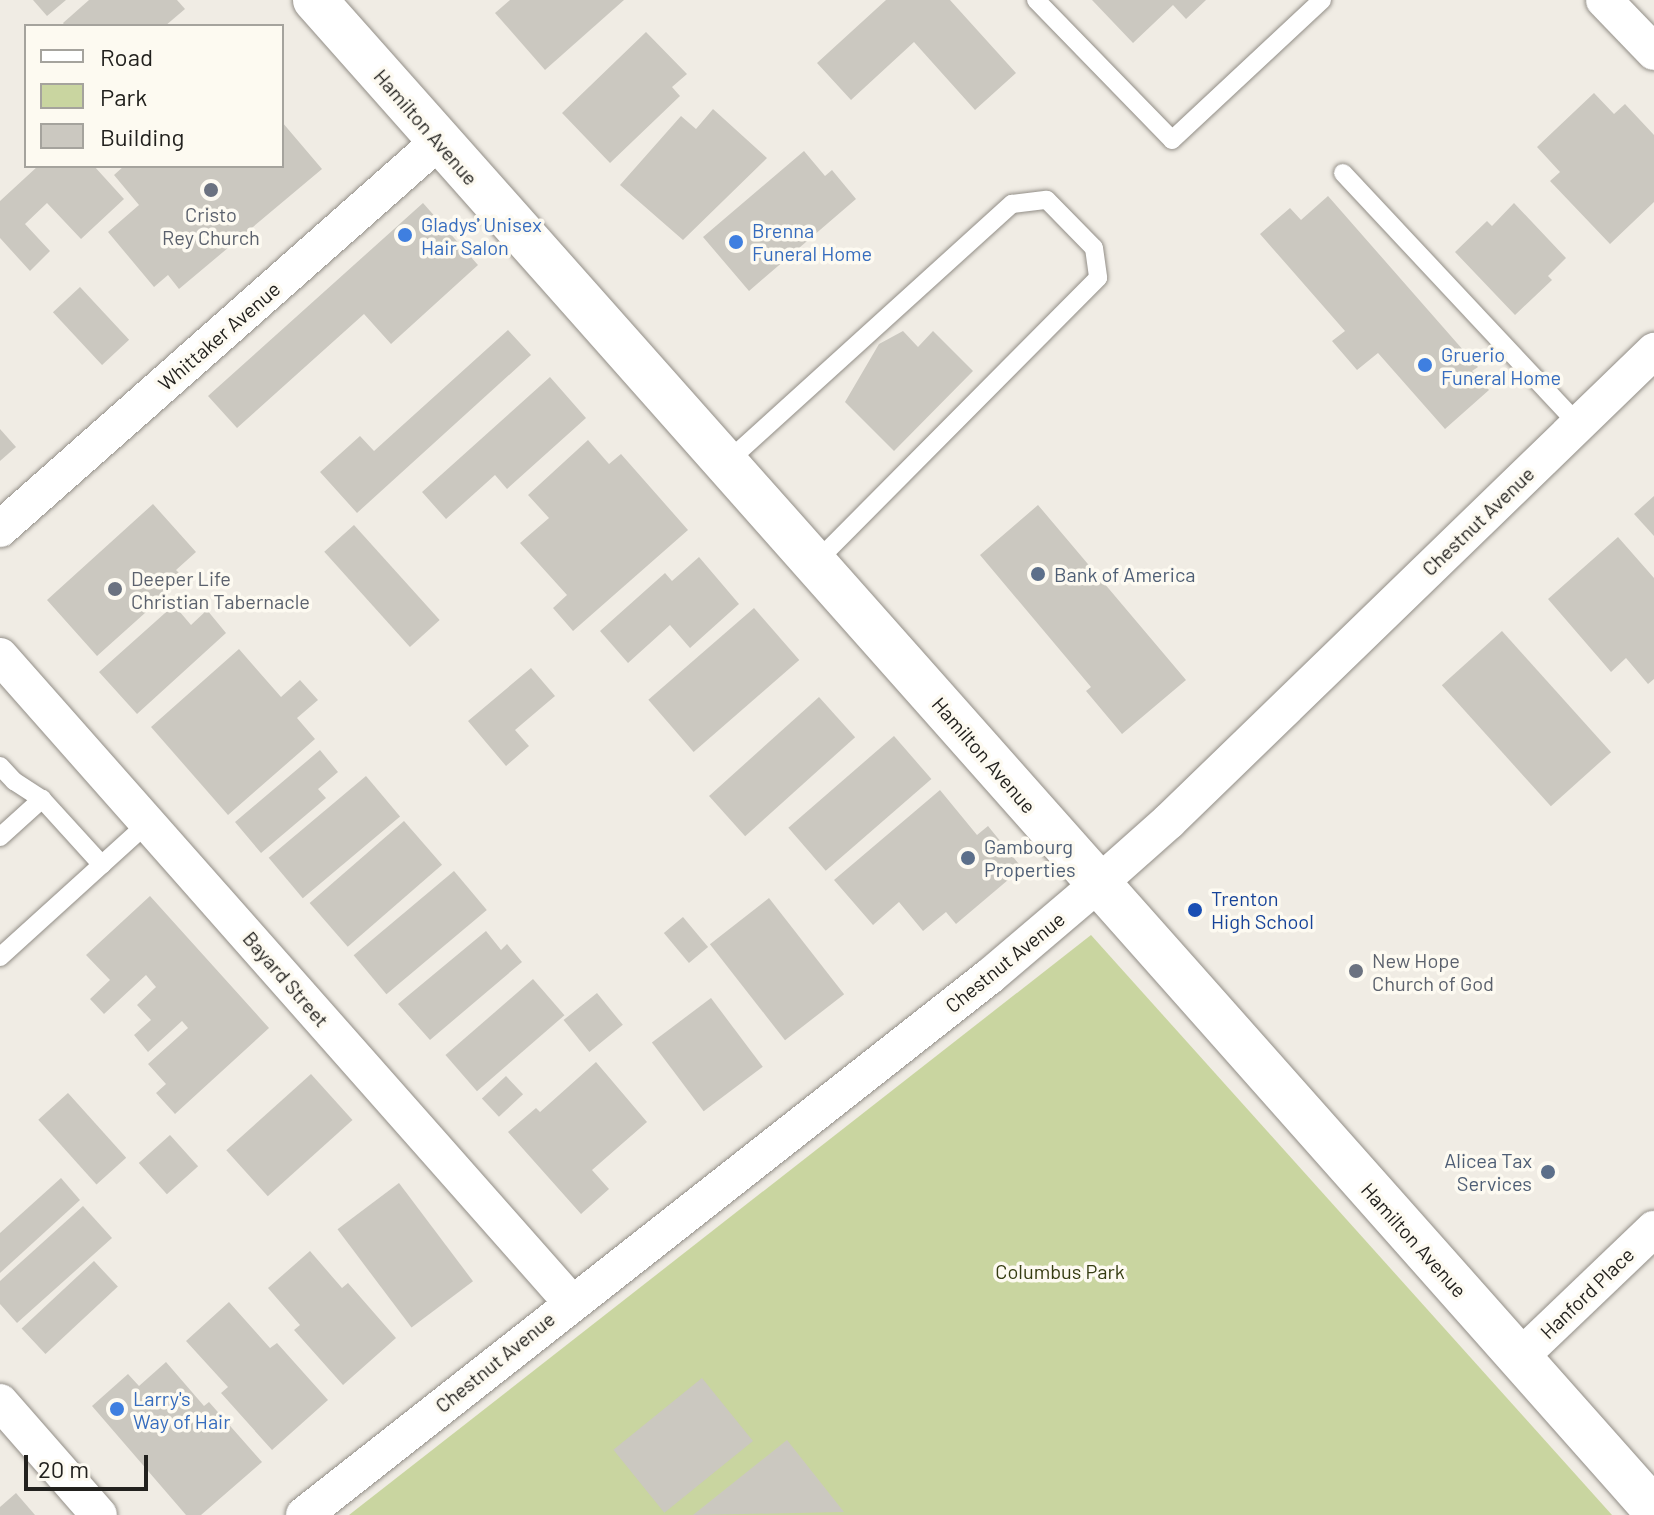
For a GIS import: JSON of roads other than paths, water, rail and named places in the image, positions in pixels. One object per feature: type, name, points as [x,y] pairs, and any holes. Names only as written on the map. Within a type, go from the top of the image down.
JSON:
[{"type":"main road","name":"Hamilton Avenue","points":[[315,0],[1097,885],[1654,1509]]},
{"type":"street","points":[[1604,0],[1654,52]]},
{"type":"street","name":"Whittaker Avenue","points":[[0,529],[438,142]]},
{"type":"street","name":"Chestnut Avenue","points":[[304,1515],[571,1302],[990,976],[1097,885],[1168,822],[1654,351]]},
{"type":"street","name":"Bayard Street","points":[[0,656],[571,1302]]},
{"type":"street","name":"Hanford Place","points":[[1519,1358],[1654,1229]]},
{"type":"street","points":[[0,1402],[99,1515]]},
{"type":"lane","points":[[1036,0],[1172,140],[1322,0]]},
{"type":"lane","points":[[1343,173],[1578,424]]},
{"type":"lane","points":[[726,463],[1012,204],[1047,200],[1094,248],[1098,278],[815,563]]},
{"type":"lane","points":[[0,766],[14,781],[42,799],[102,865]]},
{"type":"lane","points":[[0,837],[42,799]]},
{"type":"lane","points":[[0,957],[148,823]]},
{"type":"place","name":"Cristo Rey Church","points":[[211,190]]},
{"type":"place","name":"Gladys' Unisex Hair Salon","points":[[405,235]]},
{"type":"place","name":"Brenna Funeral Home","points":[[736,242]]},
{"type":"place","name":"Gruerio Funeral Home","points":[[1425,365]]},
{"type":"place","name":"Bank of America","points":[[1038,574]]},
{"type":"place","name":"Deeper Life Christian Tabernacle","points":[[115,589]]},
{"type":"place","name":"Gambourg Properties","points":[[968,858]]},
{"type":"place","name":"Trenton High School","points":[[1195,910]]},
{"type":"place","name":"New Hope Church of God","points":[[1356,971]]},
{"type":"place","name":"Alicea Tax Services","points":[[1548,1172]]},
{"type":"place","name":"Larry's Way of Hair","points":[[117,1409]]},
{"type":"park label","name":"Columbus Park","points":[[1060,1271]]}]
